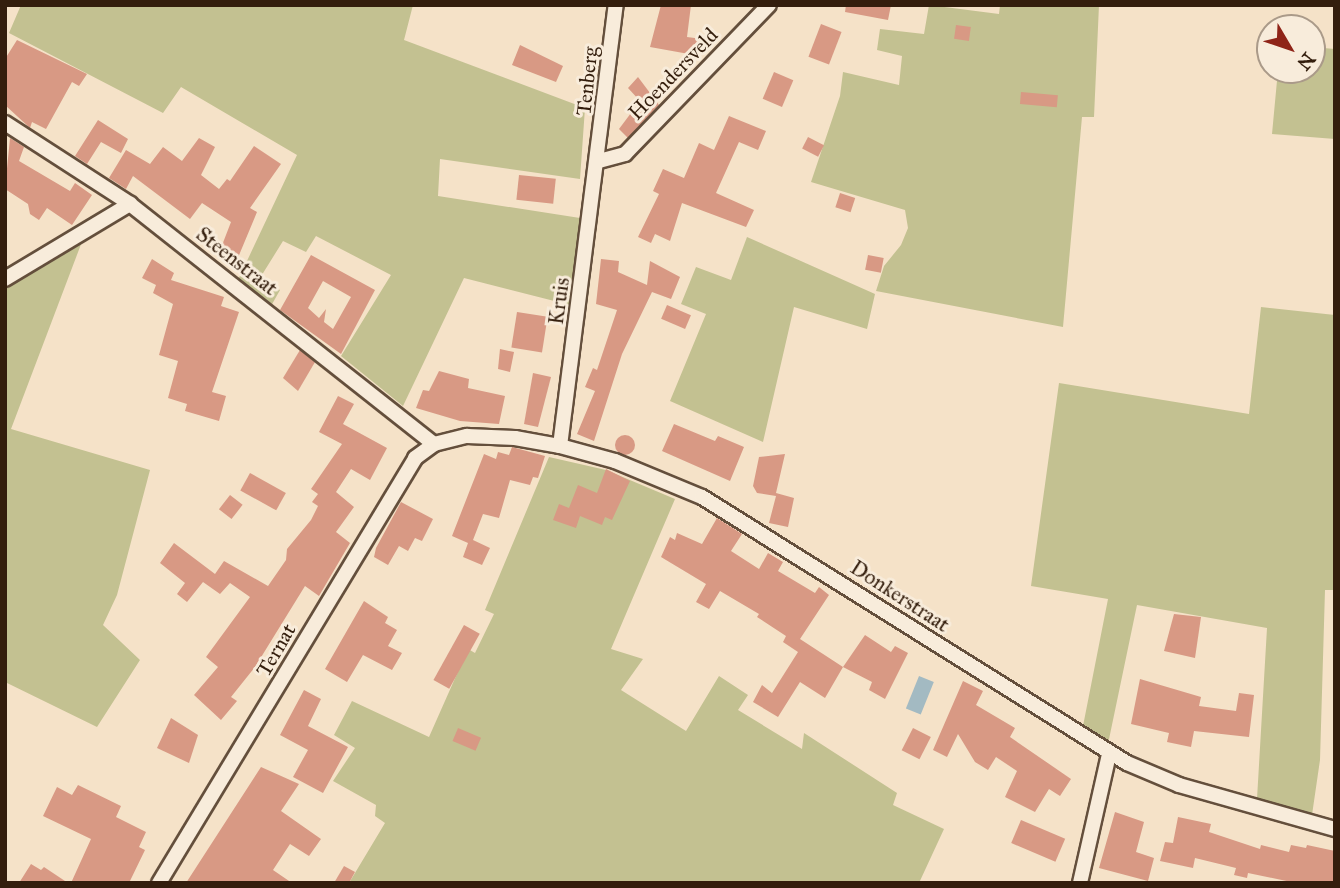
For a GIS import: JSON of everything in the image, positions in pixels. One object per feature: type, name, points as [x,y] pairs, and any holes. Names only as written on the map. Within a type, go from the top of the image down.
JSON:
[{"type":"street","name":"Tenberg","points":[[599,161],[615,5]]},
{"type":"street","name":"Hoendersveld","points":[[599,161],[625,154],[769,5]]},
{"type":"street","name":"Steenstraat","points":[[5,123],[130,204],[434,444]]},
{"type":"street","name":"Kruis","points":[[560,446],[599,161]]},
{"type":"street","points":[[5,279],[130,204]]},
{"type":"street","name":"Donkerstraat","points":[[434,444],[467,436],[560,446],[615,461],[732,513],[1109,754],[1179,785],[1335,829]]},
{"type":"street","name":"Ternat","points":[[159,883],[415,458],[434,444]]},
{"type":"street","points":[[1080,883],[1109,754]]},
{"type":"shaded area","points":[[21,5],[413,5],[404,40],[585,108],[580,179],[440,159],[438,196],[580,218],[570,305],[464,278],[403,406],[341,356],[391,275],[316,236],[306,252],[283,241],[260,278],[280,290],[271,306],[238,280],[297,155],[181,87],[163,113],[9,33]]},
{"type":"shaded area","points":[[929,5],[999,14],[1000,5],[1099,5],[1094,117],[1082,117],[1063,327],[876,291],[884,266],[901,245],[908,228],[905,210],[811,182],[840,96],[843,72],[899,85],[902,56],[877,50],[880,29],[924,34]]},
{"type":"shaded area","points":[[1326,48],[1335,49],[1335,139],[1272,134],[1277,84],[1326,84]]},
{"type":"shaded area","points":[[747,237],[875,294],[867,329],[794,307],[763,442],[670,401],[706,314],[681,304],[696,267],[731,280]]},
{"type":"shaded area","points":[[83,239],[11,429],[150,470],[117,595],[103,625],[140,660],[97,727],[5,682],[5,288]]},
{"type":"shaded area","points":[[1261,307],[1335,315],[1335,590],[1325,590],[1320,760],[1312,815],[1257,799],[1267,628],[1137,605],[1108,744],[1083,726],[1108,599],[1031,586],[1059,383],[1249,414]]},
{"type":"shaded area","points":[[549,457],[606,470],[675,499],[611,649],[643,659],[621,690],[686,731],[719,676],[748,695],[738,710],[802,749],[804,733],[897,793],[893,805],[944,829],[919,883],[349,883],[385,823],[375,816],[376,805],[333,781],[355,748],[334,735],[352,701],[429,737],[468,649],[475,653],[494,614],[485,610]]},
{"type":"water","points":[[919,676],[934,682],[921,714],[906,708]]},
{"type":"building","points":[[661,5],[691,5],[687,37],[702,39],[700,56],[650,47]]},
{"type":"building","points":[[846,5],[891,5],[888,20],[845,12]]},
{"type":"building","points":[[821,24],[842,32],[829,65],[808,57]]},
{"type":"building","points":[[956,25],[971,27],[969,41],[954,39]]},
{"type":"building","points":[[17,40],[87,74],[79,86],[72,82],[46,129],[32,122],[30,128],[5,105],[5,59]]},
{"type":"building","points":[[520,45],[563,66],[556,82],[512,65]]},
{"type":"building","points":[[774,72],[793,80],[782,107],[763,99]]},
{"type":"building","points":[[638,77],[659,105],[628,138],[619,129],[640,101],[628,88]]},
{"type":"building","points":[[1021,92],[1058,95],[1057,107],[1020,104]]},
{"type":"building","points":[[729,116],[766,131],[758,150],[739,142],[716,193],[754,210],[746,227],[682,203],[670,241],[655,234],[651,243],[638,237],[659,194],[653,191],[663,169],[684,178],[699,143],[714,150]]},
{"type":"building","points":[[98,120],[128,139],[121,153],[101,142],[87,164],[75,156]]},
{"type":"building","points":[[808,137],[824,145],[818,157],[802,149]]},
{"type":"building","points":[[10,138],[24,147],[19,161],[70,191],[75,183],[92,195],[72,225],[47,208],[39,220],[30,214],[28,204],[5,189]]},
{"type":"building","points":[[199,138],[215,147],[201,175],[219,189],[227,179],[230,181],[254,146],[281,164],[250,208],[257,212],[237,260],[219,253],[231,222],[202,203],[190,219],[133,176],[126,189],[109,178],[126,150],[150,164],[163,147],[182,161]]},
{"type":"building","points":[[519,175],[556,179],[553,204],[516,200]]},
{"type":"building","points":[[840,193],[855,198],[851,212],[835,207]]},
{"type":"building","points":[[311,255],[375,290],[341,354],[280,310]],"holes":[[[323,281],[351,297],[333,329],[324,322],[326,309],[319,318],[308,308]]]},
{"type":"building","points":[[868,255],[884,258],[881,273],[865,270]]},
{"type":"building","points":[[152,259],[174,273],[171,280],[224,297],[221,306],[239,312],[212,392],[226,396],[219,421],[185,411],[187,404],[168,398],[178,361],[159,355],[173,304],[153,293],[156,285],[142,278]]},
{"type":"building","points":[[601,259],[619,261],[618,272],[647,285],[650,261],[680,277],[671,299],[652,292],[622,354],[594,441],[577,434],[595,391],[585,387],[593,368],[597,370],[617,310],[596,304]]},
{"type":"building","points":[[667,305],[691,315],[685,329],[661,319]]},
{"type":"building","points":[[517,312],[548,317],[542,352],[511,348]]},
{"type":"building","points":[[500,349],[514,352],[510,372],[498,369]]},
{"type":"building","points":[[300,350],[315,362],[298,391],[283,378]]},
{"type":"building","points":[[439,371],[469,379],[468,388],[505,396],[499,424],[460,421],[416,408],[423,390],[429,391]]},
{"type":"building","points":[[533,373],[551,377],[538,427],[524,424]]},
{"type":"building","points":[[338,396],[354,404],[343,424],[387,448],[370,480],[351,469],[336,492],[354,507],[336,532],[350,543],[319,596],[305,586],[255,667],[231,697],[237,701],[221,720],[194,695],[218,667],[206,657],[250,597],[230,583],[220,594],[203,582],[187,602],[177,594],[185,583],[160,563],[174,543],[215,574],[224,561],[268,586],[286,560],[287,549],[311,520],[318,506],[312,502],[318,494],[311,489],[342,444],[319,432]]},
{"type":"building","points":[[674,424],[715,441],[718,436],[744,447],[730,481],[662,451]]},
{"type":"building","points":[[625,435],[632,438],[635,445],[632,452],[625,455],[618,452],[615,445],[618,438]]},
{"type":"building","points":[[512,447],[545,456],[538,478],[533,477],[530,485],[510,480],[499,518],[483,514],[473,540],[490,548],[482,565],[463,557],[468,543],[452,536],[484,454],[496,459],[498,452],[509,455]]},
{"type":"building","points":[[785,454],[776,493],[794,498],[788,527],[769,523],[776,496],[757,493],[753,486],[759,457]]},
{"type":"building","points":[[606,469],[630,481],[612,520],[605,517],[602,525],[580,516],[576,528],[553,520],[559,504],[569,508],[578,485],[597,493]]},
{"type":"building","points":[[250,473],[286,493],[276,510],[240,490]]},
{"type":"building","points":[[230,495],[243,505],[232,519],[219,509]]},
{"type":"building","points":[[401,502],[433,519],[422,541],[415,538],[408,551],[399,546],[388,565],[374,557],[376,548]]},
{"type":"building","points":[[717,518],[742,534],[731,551],[759,569],[768,553],[783,562],[778,571],[815,593],[819,587],[829,595],[800,639],[843,667],[825,698],[800,682],[778,717],[753,702],[762,685],[772,693],[798,652],[783,642],[786,636],[757,617],[759,614],[720,591],[709,609],[696,602],[706,584],[661,557],[670,537],[675,540],[677,533],[702,544]]},
{"type":"building","points":[[364,601],[388,617],[385,623],[397,630],[388,646],[402,653],[392,670],[363,655],[347,682],[325,669]]},
{"type":"building","points":[[1174,614],[1201,617],[1195,658],[1164,651]]},
{"type":"building","points":[[464,625],[480,634],[449,689],[433,680]]},
{"type":"building","points":[[865,635],[891,652],[895,646],[908,653],[885,699],[869,690],[872,682],[843,667]]},
{"type":"building","points":[[1140,679],[1201,697],[1199,706],[1236,711],[1239,693],[1254,695],[1249,737],[1194,731],[1191,747],[1167,742],[1169,733],[1131,724]]},
{"type":"building","points":[[963,681],[983,691],[976,705],[1015,728],[1010,737],[1071,779],[1060,796],[1049,789],[1035,812],[1005,797],[1017,771],[996,757],[988,770],[975,762],[958,734],[947,757],[933,750]]},
{"type":"building","points":[[304,690],[321,699],[308,726],[348,747],[323,793],[293,777],[308,750],[280,735]]},
{"type":"building","points":[[171,718],[198,735],[189,763],[157,748]]},
{"type":"building","points":[[458,728],[481,738],[476,751],[453,741]]},
{"type":"building","points":[[913,728],[931,737],[919,759],[902,750]]},
{"type":"building","points":[[261,767],[299,784],[281,811],[321,839],[309,856],[290,844],[273,870],[292,883],[186,883]]},
{"type":"building","points":[[78,785],[121,806],[116,817],[146,832],[139,847],[145,850],[129,883],[71,883],[91,839],[43,816],[57,787],[72,795]]},
{"type":"building","points":[[1115,812],[1144,822],[1136,852],[1154,858],[1148,881],[1099,868]]},
{"type":"building","points":[[1178,817],[1211,824],[1209,832],[1260,849],[1261,845],[1289,852],[1291,845],[1306,848],[1307,845],[1335,851],[1335,883],[1296,883],[1248,873],[1247,878],[1234,875],[1236,868],[1195,858],[1193,868],[1160,861],[1165,842],[1173,843]]},
{"type":"building","points":[[1021,820],[1065,839],[1055,862],[1011,843]]},
{"type":"building","points":[[31,864],[41,870],[44,867],[68,883],[19,883]]},
{"type":"building","points":[[344,866],[355,872],[349,883],[334,883]]}]
